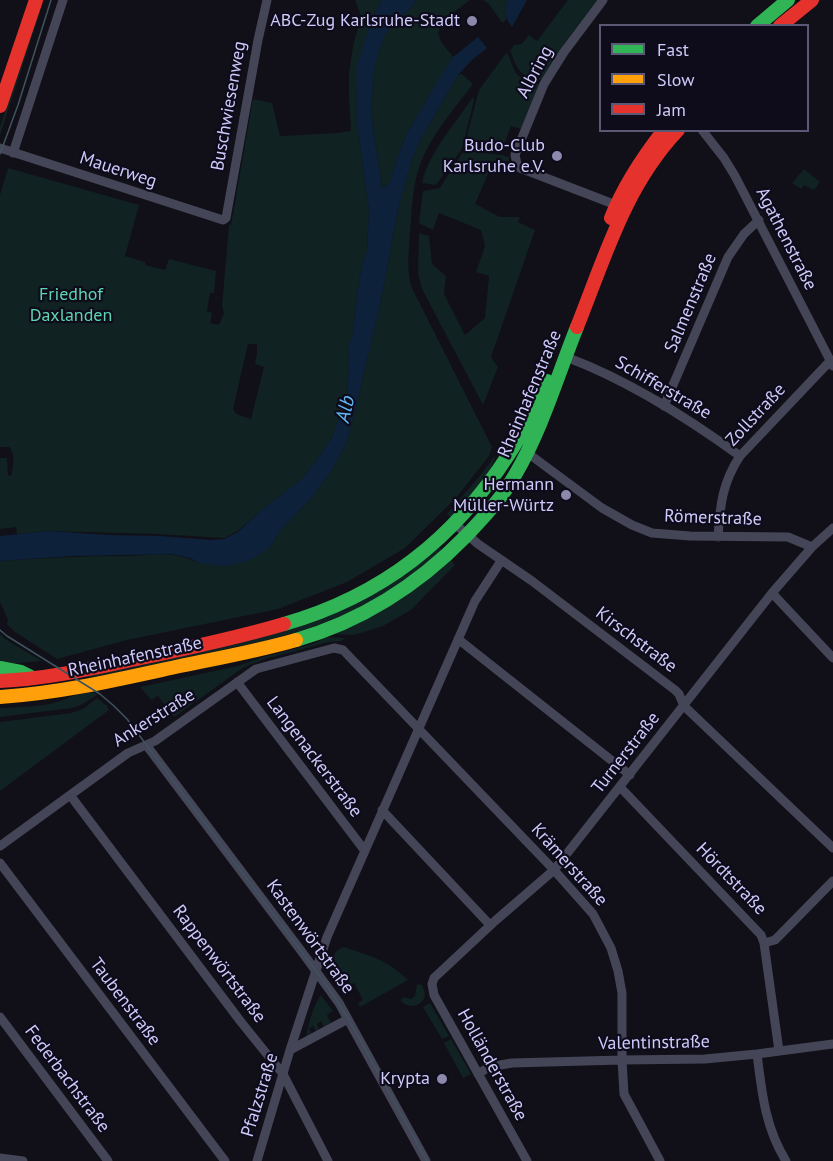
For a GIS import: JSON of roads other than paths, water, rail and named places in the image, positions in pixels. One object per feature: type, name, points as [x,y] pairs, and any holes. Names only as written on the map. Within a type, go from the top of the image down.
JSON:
[{"type":"main road","points":[[0,106],[36,0]]},
{"type":"main road","points":[[759,24],[788,0]]},
{"type":"main road","points":[[782,24],[812,0]]},
{"type":"main road","name":"Rheinhafenstraße","points":[[0,681],[35,678],[169,653],[294,622],[361,595],[399,571],[455,524],[487,487],[522,435],[540,399],[616,205],[638,164],[662,132]]},
{"type":"main road","name":"Rheinhafenstraße","points":[[0,697],[40,694],[102,682],[303,638],[336,627],[374,608],[409,586],[445,557],[495,504],[514,477],[537,432],[624,209],[653,159],[676,132]]},
{"type":"main road","points":[[0,668],[21,672],[35,678]]},
{"type":"street","points":[[13,153],[63,0]]},
{"type":"street","name":"Buschwiesenweg","points":[[225,218],[267,0]]},
{"type":"street","name":"Albring","points":[[603,0],[564,52],[544,84],[515,155],[520,168],[616,205]]},
{"type":"street","name":"Agathenstraße","points":[[704,132],[724,158],[759,220],[832,363]]},
{"type":"street","name":"Mauerweg","points":[[0,148],[219,220],[225,218]]},
{"type":"street","name":"Salmenstraße","points":[[664,406],[728,257],[744,234],[759,220]]},
{"type":"street","name":"Schifferstraße","points":[[566,357],[605,373],[664,406],[740,456]]},
{"type":"street","name":"Zollstraße","points":[[718,537],[722,494],[731,469],[740,456],[832,363]]},
{"type":"street","name":"Römerstraße","points":[[526,454],[602,508],[652,533],[718,537],[788,537],[812,547]]},
{"type":"street","name":"Kirschstraße","points":[[455,524],[501,561],[532,581],[675,690],[684,706],[833,848]]},
{"type":"street","name":"Turnerstraße","points":[[432,984],[438,972],[554,870],[772,593],[812,547],[833,528]]},
{"type":"street","name":"Pfalzstraße","points":[[257,1161],[327,937],[475,601],[501,561]]},
{"type":"street","points":[[772,593],[833,658]]},
{"type":"street","points":[[458,639],[630,775]]},
{"type":"street","name":"Krämerstraße","points":[[339,648],[554,870],[593,914],[611,948],[622,993],[624,1094],[660,1161]]},
{"type":"street","name":"Ankerstraße","points":[[0,846],[128,753],[147,746],[256,669],[339,648]]},
{"type":"street","name":"Langenackerstraße","points":[[237,682],[365,851]]},
{"type":"street","name":"Kastenwörtstraße","points":[[147,746],[339,1004],[426,1161]]},
{"type":"street","name":"Hördtstraße","points":[[620,787],[761,935],[779,1051]]},
{"type":"street","name":"Rappenwörtstraße","points":[[70,795],[241,1022],[283,1074],[328,1161]]},
{"type":"street","name":"Langenackerstraße","points":[[382,810],[490,925]]},
{"type":"street","name":"Taubenstraße","points":[[0,863],[225,1161]]},
{"type":"street","points":[[764,943],[775,940],[833,881]]},
{"type":"street","name":"Holländerstraße","points":[[432,984],[434,995],[527,1161]]},
{"type":"street","name":"Federbachstraße","points":[[0,1017],[108,1161]]},
{"type":"street","points":[[290,1050],[348,1019]]},
{"type":"street","name":"Valentinstraße","points":[[478,1074],[489,1067],[505,1064],[705,1059],[833,1044]]},
{"type":"street","points":[[757,1054],[765,1112],[773,1136],[786,1161]]},
{"type":"street","points":[[0,1158],[23,1161]]},
{"type":"water","name":"Alb","points":[[382,0],[416,0],[385,34],[375,64],[371,105],[382,189],[389,184],[406,135],[453,57],[478,37],[487,48],[458,75],[412,159],[399,205],[381,300],[356,407],[346,444],[332,470],[313,496],[279,532],[271,546],[248,561],[225,566],[199,563],[190,558],[171,554],[72,556],[0,561],[0,536],[50,531],[224,539],[238,532],[259,512],[303,478],[321,454],[332,437],[347,397],[348,348],[353,333],[362,264],[367,251],[369,210],[358,131],[357,65],[372,19]]},
{"type":"water","points":[[508,0],[527,0],[512,27],[505,14]]},
{"type":"tram line","points":[[0,154],[51,0]]},
{"type":"tram line","points":[[0,630],[100,694],[127,719],[328,987],[348,1018],[427,1161]]},
{"type":"place","name":"ABC-Zug Karlsruhe-Stadt","points":[[472,21]]},
{"type":"place","name":"Budo-Club Karlsruhe e.V.","points":[[557,156]]},
{"type":"place","name":"Hermann Müller-Würtz","points":[[566,495]]},
{"type":"place","name":"Krypta","points":[[442,1079]]},
{"type":"park label","name":"Friedhof Daxlanden","points":[[71,305]]}]
